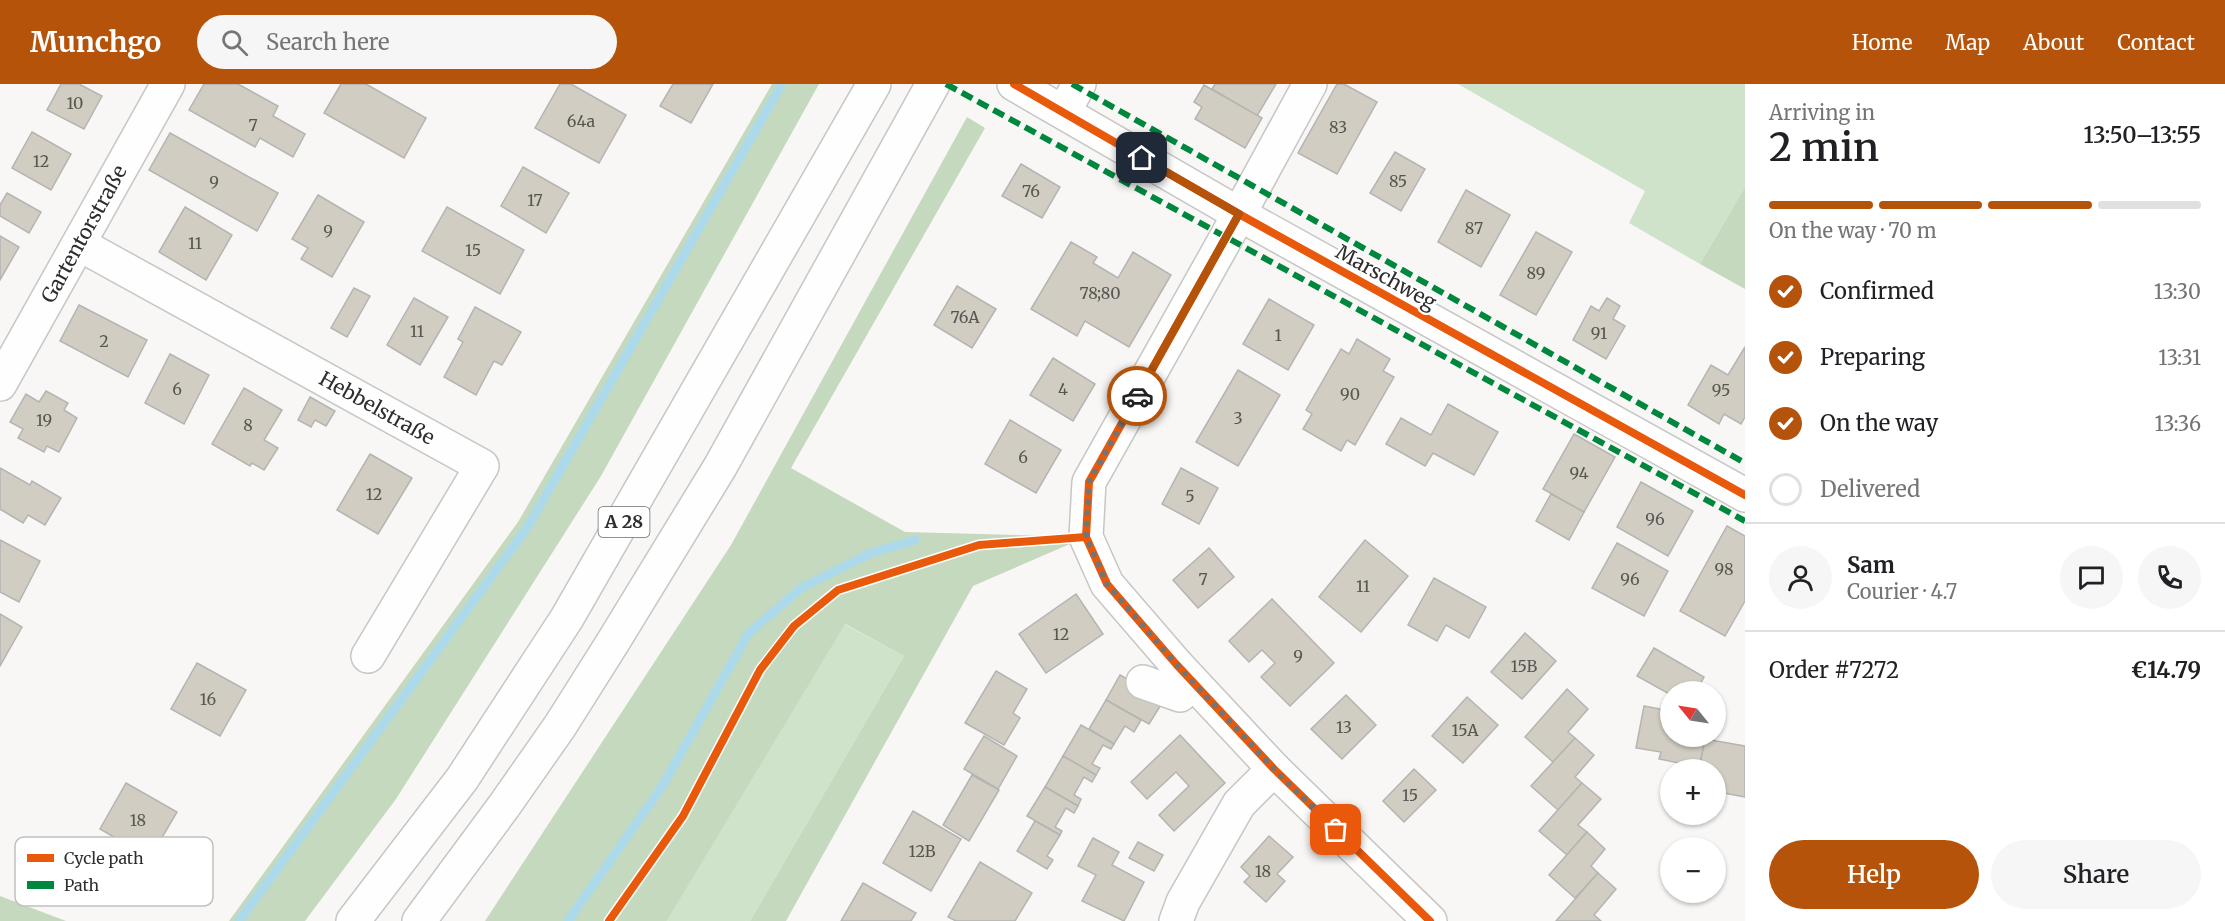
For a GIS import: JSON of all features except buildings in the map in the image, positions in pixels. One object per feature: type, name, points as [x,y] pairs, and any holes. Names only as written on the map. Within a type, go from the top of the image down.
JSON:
[{"type":"main road","name":"Gartentorstraße","points":[[0,384],[168,84]]},
{"type":"main road","name":"A 28","points":[[419,921],[517,788],[560,726],[613,642],[720,467],[933,84]]},
{"type":"main road","name":"Marschweg","points":[[1014,84],[1072,98],[1233,226],[1745,495]]},
{"type":"main road","points":[[1310,84],[1089,482],[1086,537],[1107,584],[1176,664],[1274,769],[1430,921]]},
{"type":"main road","name":"A 28","points":[[353,921],[462,779],[517,698],[567,618],[869,93]]},
{"type":"main road","name":"Hebbelstraße","points":[[79,243],[482,466],[368,656]]},
{"type":"main road","points":[[1143,682],[1180,695],[1176,664]]},
{"type":"main road","points":[[1176,921],[1183,902],[1239,804],[1274,769]]},
{"type":"green space","points":[[772,84],[819,84],[601,476],[396,799],[305,921],[229,921],[518,522]]},
{"type":"green space","points":[[1458,84],[1745,84],[1745,187],[1700,264],[1629,223],[1645,191]]},
{"type":"green space","points":[[967,117],[985,128],[791,468],[905,532],[1086,537],[973,586],[786,921],[750,921],[904,656],[845,624],[667,921],[485,921],[731,545]]},
{"type":"green space","points":[[1745,187],[1745,289],[1700,264]]},
{"type":"green space","points":[[844,624],[904,656],[750,921],[667,921]]},
{"type":"green space","points":[[0,896],[15,902],[15,906],[26,906],[66,921],[0,921]]},
{"type":"waterway","points":[[239,921],[527,528],[782,84]]},
{"type":"waterway","points":[[568,921],[663,785],[748,634],[801,588],[871,553],[915,540]]},
{"type":"marked path","points":[[946,84],[1745,521]]},
{"type":"marked path","points":[[1072,84],[1745,463]]},
{"type":"cycle path","points":[[1014,84],[1239,214],[1745,495]]},
{"type":"cycle path","points":[[1239,214],[1089,482],[1086,537],[1107,584],[1176,664],[1274,769],[1430,921]]},
{"type":"cycle path","points":[[609,921],[683,816],[760,670],[794,626],[838,590],[979,545],[1086,537]]},
{"type":"way so far","points":[[1137,396],[1089,482],[1086,537],[1107,584],[1176,664],[1274,769],[1336,830]]},
{"type":"route","points":[[1137,396],[1239,214],[1142,158]]}]
